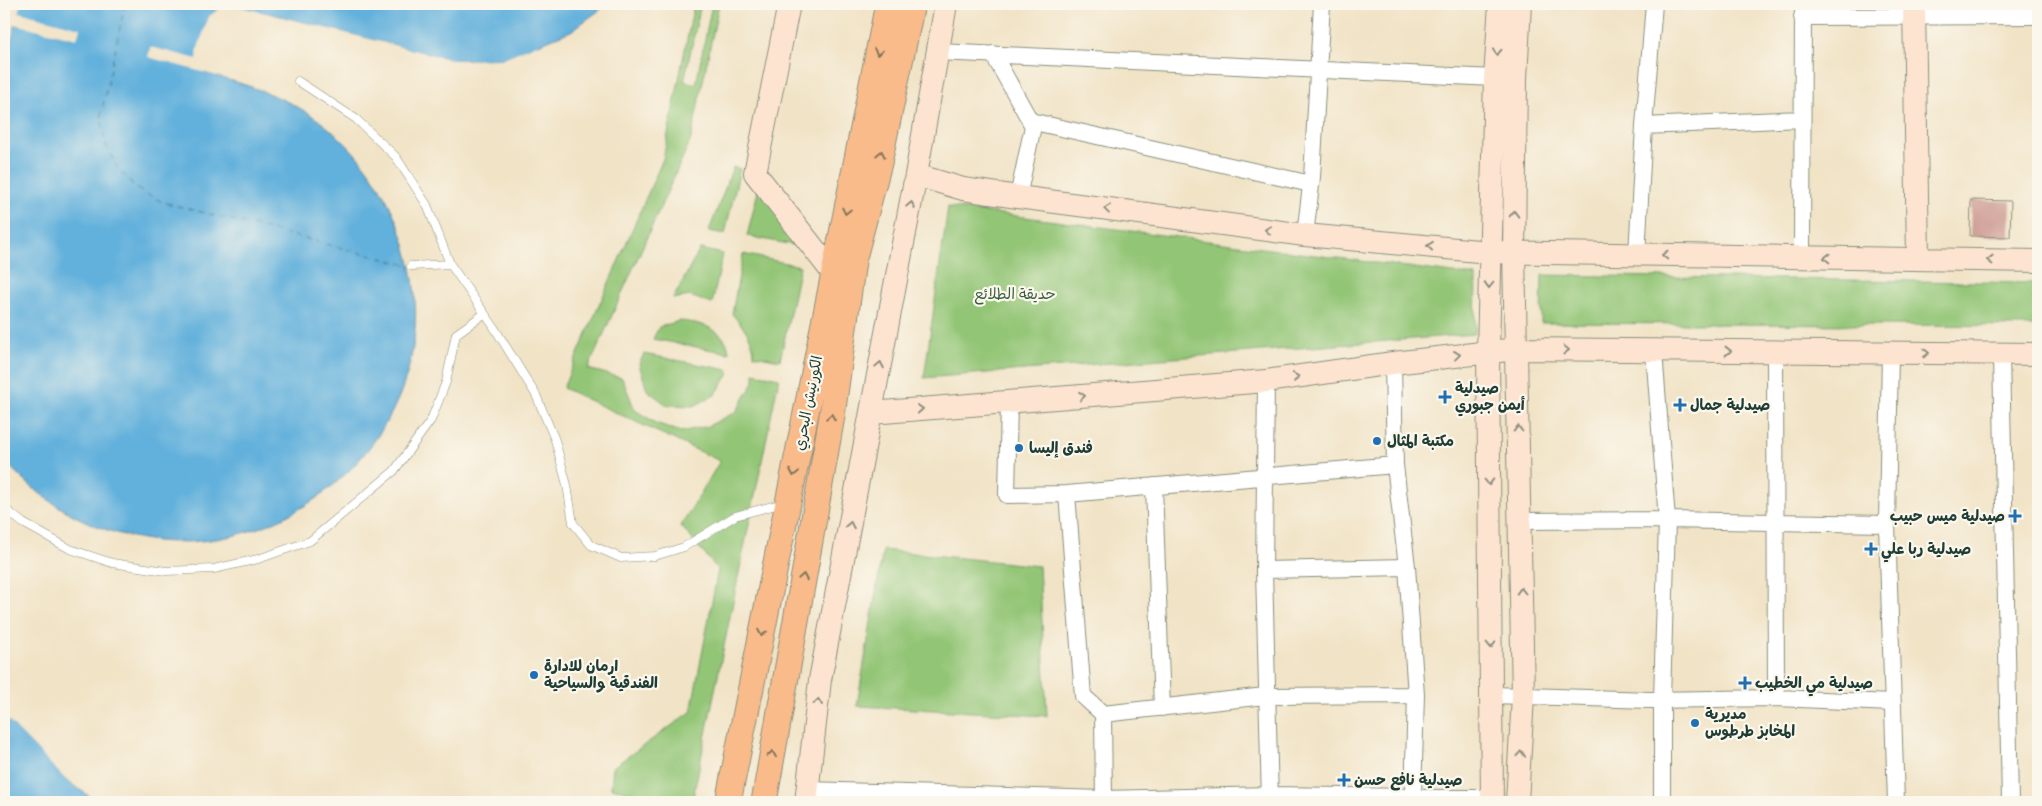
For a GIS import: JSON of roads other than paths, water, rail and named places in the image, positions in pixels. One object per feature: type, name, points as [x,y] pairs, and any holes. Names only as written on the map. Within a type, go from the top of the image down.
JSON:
[{"type":"main road","name":"الكورنيش البحري","points":[[728,802],[888,4]]},
{"type":"main road","name":"الكورنيش البحري","points":[[764,802],[832,416],[853,261],[879,163],[912,4]]},
{"type":"street","points":[[789,4],[755,173],[833,273]]},
{"type":"street","points":[[946,4],[916,174],[820,680],[806,796],[1104,801],[1413,797],[1492,800],[1488,352],[1489,252],[1495,78],[1500,4]]},
{"type":"street","points":[[1305,235],[1311,184],[1322,4]]},
{"type":"street","points":[[1518,802],[1523,696],[1514,253],[1516,78],[1520,4]]},
{"type":"street","points":[[1637,255],[1644,126],[1654,4]]},
{"type":"street","points":[[1802,257],[1802,10],[1914,10],[2038,16]]},
{"type":"street","points":[[1914,10],[1918,259]]},
{"type":"street","points":[[938,52],[1495,78]]},
{"type":"street","points":[[993,54],[1032,126],[1018,197]]},
{"type":"street","points":[[1644,126],[1801,119]]},
{"type":"street","points":[[1030,121],[1311,184]]},
{"type":"street","points":[[916,174],[963,188],[1018,197],[1305,235],[1489,252],[2038,261]]},
{"type":"street","points":[[871,413],[1266,381],[1393,363],[1517,349],[2038,354]]},
{"type":"street","points":[[1654,351],[1667,520],[1662,700],[1662,802]]},
{"type":"street","points":[[1775,351],[1776,698]]},
{"type":"street","points":[[1890,352],[1887,524],[1896,802]]},
{"type":"street","points":[[2001,353],[2010,802]]},
{"type":"street","points":[[1393,363],[1395,465],[1406,567],[1416,695],[1413,797]]},
{"type":"street","points":[[1266,381],[1263,475],[1266,696],[1270,799]]},
{"type":"street","points":[[1009,402],[1007,496],[1067,494],[1263,475],[1395,465]]},
{"type":"street","points":[[1154,486],[1162,708]]},
{"type":"street","points":[[1067,494],[1083,696],[1104,714],[1266,696],[1416,695]]},
{"type":"street","points":[[1520,522],[1667,520],[1887,524]]},
{"type":"street","points":[[1264,570],[1406,567]]},
{"type":"street","points":[[1492,695],[1662,700],[1776,698],[1892,703]]},
{"type":"street","points":[[1104,714],[1104,801]]},
{"type":"lane","points":[[298,81],[356,119],[396,156],[427,205],[450,264],[536,395],[555,440],[567,485],[573,523],[591,545],[621,558],[655,556],[684,547],[735,516],[788,502]]},
{"type":"lane","points":[[411,266],[450,264]]},
{"type":"lane","points":[[4,508],[23,523],[70,549],[112,562],[166,571],[214,569],[258,559],[310,541],[394,471],[431,420],[446,382],[456,334],[484,314]]},
{"type":"water","points":[[20,4],[608,4],[571,31],[501,59],[453,60],[238,6],[222,7],[209,16],[197,60],[203,72],[261,90],[310,114],[340,138],[365,166],[386,198],[394,215],[415,304],[404,384],[365,453],[307,504],[235,535],[156,541],[77,517],[4,460],[4,67]]},
{"type":"water","points":[[4,716],[66,780],[98,802],[4,802]]},
{"type":"place","name":"صيدلية أيمن جبوري","points":[[1445,397]]},
{"type":"place","name":"صيدلية جمال","points":[[1680,405]]},
{"type":"place","name":"مكتبة المثال","points":[[1377,441]]},
{"type":"place","name":"فندق إليسا","points":[[1019,448]]},
{"type":"place","name":"صيدلية ميس حبيب","points":[[2015,516]]},
{"type":"place","name":"صيدلية ربا علي","points":[[1871,549]]},
{"type":"place","name":"ارمان للادارة الفندقية والسياحية","points":[[534,675]]},
{"type":"place","name":"صيدلية مي الخطيب","points":[[1745,683]]},
{"type":"place","name":"مديرية المخابز طرطوس","points":[[1695,723]]},
{"type":"place","name":"صيدلية نافع حسن","points":[[1344,780]]},
{"type":"park label","name":"حديقة الطلائع","points":[[1015,294]]}]
